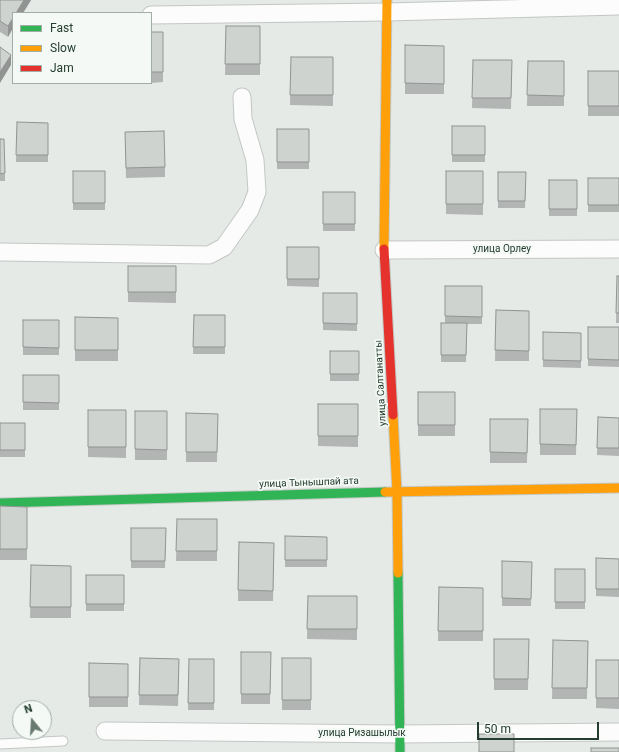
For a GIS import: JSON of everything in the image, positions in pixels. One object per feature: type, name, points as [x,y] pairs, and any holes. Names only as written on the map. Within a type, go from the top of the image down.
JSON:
[{"type":"street","points":[[152,15],[387,6],[619,6]]},
{"type":"street","name":"улица Салтанатты","points":[[387,6],[384,250],[397,492],[400,752]]},
{"type":"street","points":[[0,252],[209,255],[224,247],[250,210],[257,192],[255,160],[243,119],[242,97]]},
{"type":"street","name":"улица Орлеу","points":[[384,250],[619,249]]},
{"type":"street","name":"улица Тынышпай ата","points":[[0,503],[397,492],[619,488]]},
{"type":"street","name":"улица Ризашылык","points":[[105,731],[399,734],[619,732]]},
{"type":"lane","points":[[0,744],[63,741]]},
{"type":"building","points":[[0,0],[24,0],[17,12],[12,12],[12,20],[8,26],[0,21]]},
{"type":"building","points":[[226,26],[260,26],[260,64],[225,64]]},
{"type":"building","points":[[152,32],[163,32],[163,72],[152,72]]},
{"type":"building","points":[[405,45],[444,46],[444,84],[405,83]]},
{"type":"building","points":[[0,47],[11,55],[0,72]]},
{"type":"building","points":[[291,57],[333,57],[333,95],[290,95]]},
{"type":"building","points":[[473,60],[512,60],[511,98],[472,98]]},
{"type":"building","points":[[528,61],[564,61],[564,96],[527,95]]},
{"type":"building","points":[[588,71],[619,71],[619,106],[588,106]]},
{"type":"building","points":[[17,122],[48,123],[48,155],[16,155]]},
{"type":"building","points":[[452,126],[485,126],[485,155],[452,155]]},
{"type":"building","points":[[277,129],[309,129],[309,162],[277,162]]},
{"type":"building","points":[[164,131],[165,167],[126,168],[125,132]]},
{"type":"building","points":[[0,139],[4,139],[5,173],[0,174]]},
{"type":"building","points":[[73,171],[105,171],[105,203],[73,203]]},
{"type":"building","points":[[446,171],[483,171],[483,204],[446,204]]},
{"type":"building","points":[[498,172],[526,172],[525,201],[498,201]]},
{"type":"building","points":[[588,178],[619,178],[619,205],[588,205]]},
{"type":"building","points":[[549,180],[577,180],[577,209],[549,209]]},
{"type":"building","points":[[323,192],[355,192],[355,224],[323,224]]},
{"type":"building","points":[[287,247],[319,247],[319,279],[287,279]]},
{"type":"building","points":[[128,266],[176,266],[176,292],[128,292]]},
{"type":"building","points":[[617,276],[619,276],[619,313],[616,313]]},
{"type":"building","points":[[445,286],[482,286],[482,317],[445,316]]},
{"type":"building","points":[[323,293],[357,293],[357,324],[323,323]]},
{"type":"building","points":[[496,310],[529,311],[529,351],[495,350]]},
{"type":"building","points":[[194,315],[225,315],[225,347],[193,347]]},
{"type":"building","points":[[75,317],[118,318],[118,350],[75,350]]},
{"type":"building","points":[[23,320],[59,320],[59,348],[23,347]]},
{"type":"building","points":[[441,323],[467,323],[466,355],[441,355]]},
{"type":"building","points":[[588,327],[619,327],[619,360],[588,359]]},
{"type":"building","points":[[543,332],[581,333],[581,361],[543,360]]},
{"type":"building","points":[[330,351],[359,351],[359,374],[330,374]]},
{"type":"building","points":[[23,375],[59,375],[59,403],[23,402]]},
{"type":"building","points":[[418,392],[455,392],[455,425],[418,425]]},
{"type":"building","points":[[318,404],[358,404],[358,436],[318,436]]},
{"type":"building","points":[[540,409],[577,409],[576,445],[540,444]]},
{"type":"building","points":[[88,410],[126,410],[126,447],[88,447]]},
{"type":"building","points":[[135,411],[167,411],[167,450],[135,449]]},
{"type":"building","points":[[186,413],[218,414],[217,452],[186,452]]},
{"type":"building","points":[[598,417],[619,418],[619,448],[597,448]]},
{"type":"building","points":[[490,419],[528,419],[527,453],[490,452]]},
{"type":"building","points":[[0,423],[25,423],[25,450],[0,450]]},
{"type":"building","points":[[0,506],[27,507],[27,549],[0,549]]},
{"type":"building","points":[[177,519],[217,519],[217,551],[176,551]]},
{"type":"building","points":[[131,528],[166,528],[165,561],[131,561]]},
{"type":"building","points":[[285,536],[327,537],[327,560],[285,560]]},
{"type":"building","points":[[239,542],[274,543],[273,591],[238,590]]},
{"type":"building","points":[[596,558],[619,559],[619,589],[596,589]]},
{"type":"building","points":[[502,561],[532,562],[531,599],[502,598]]},
{"type":"building","points":[[31,565],[71,566],[71,607],[30,607]]},
{"type":"building","points":[[555,569],[585,569],[585,602],[555,602]]},
{"type":"building","points":[[86,575],[124,575],[124,604],[86,604]]},
{"type":"building","points":[[439,587],[483,588],[483,631],[438,631]]},
{"type":"building","points":[[308,596],[357,596],[357,629],[307,629]]},
{"type":"building","points":[[494,639],[529,639],[528,679],[494,679]]},
{"type":"building","points":[[553,640],[588,641],[587,688],[552,688]]},
{"type":"building","points":[[241,652],[271,652],[270,694],[241,694]]},
{"type":"building","points":[[140,658],[179,659],[178,695],[139,695]]},
{"type":"building","points":[[282,658],[311,658],[311,700],[282,700]]},
{"type":"building","points":[[189,659],[214,659],[214,703],[188,703]]},
{"type":"building","points":[[596,660],[619,660],[619,698],[596,698]]},
{"type":"building","points":[[89,663],[128,664],[128,697],[89,697]]},
{"type":"building","points":[[479,734],[514,734],[514,752],[479,752]]},
{"type":"building","points":[[591,748],[619,748],[619,752],[591,752]]},
{"type":"traffic: fast","points":[[0,503],[385,492]]},
{"type":"traffic: fast","points":[[398,573],[400,752]]},
{"type":"traffic: slow","points":[[384,249],[387,0]]},
{"type":"traffic: slow","points":[[393,415],[397,492],[398,573]]},
{"type":"traffic: slow","points":[[385,492],[619,488]]},
{"type":"traffic: jam","points":[[384,249],[393,415]]}]
